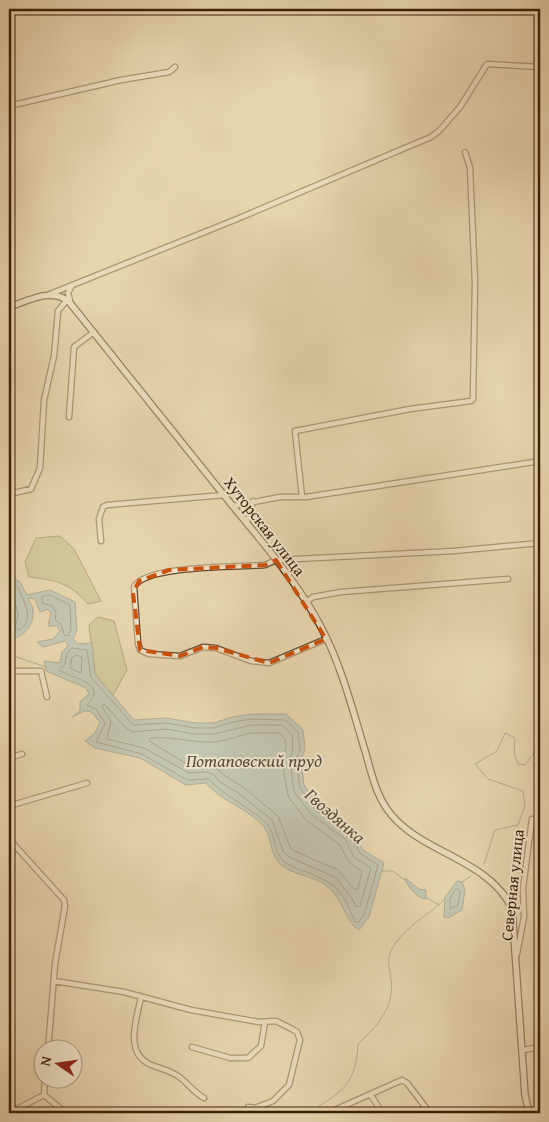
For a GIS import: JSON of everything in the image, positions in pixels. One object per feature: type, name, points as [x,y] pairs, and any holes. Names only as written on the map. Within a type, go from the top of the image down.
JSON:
[{"type":"main road","points":[[9,307],[49,295],[58,295],[69,301]]},
{"type":"main road","name":"Хуторская улица","points":[[69,301],[247,522],[306,602],[321,626],[342,675],[373,776],[386,808],[407,828],[482,874],[501,891],[512,908],[525,1096],[529,1113]]},
{"type":"street","points":[[49,295],[237,219],[431,137],[439,131],[460,107],[487,64],[540,66]]},
{"type":"street","points":[[9,106],[121,80],[169,72],[175,67]]},
{"type":"street","points":[[302,497],[295,431],[410,409],[471,401],[473,399],[475,282],[470,168],[465,152]]},
{"type":"street","points":[[9,494],[31,489],[40,468],[44,400],[54,356],[58,311],[69,301],[68,293],[72,285]]},
{"type":"street","points":[[69,416],[74,348],[94,332]]},
{"type":"street","points":[[233,506],[280,497],[302,497],[540,462]]},
{"type":"street","points":[[101,540],[99,519],[103,507],[106,505],[224,495]]},
{"type":"street","points":[[247,522],[253,501]]},
{"type":"street","points":[[326,639],[269,663],[251,661],[216,648],[203,647],[180,656],[148,654],[140,650],[133,593],[135,584],[169,570],[265,565],[276,560],[540,543]]},
{"type":"street","points":[[306,602],[314,596],[341,592],[508,579]]},
{"type":"street","points":[[9,671],[41,671],[47,697]]},
{"type":"street","points":[[9,758],[22,754]]},
{"type":"street","points":[[9,806],[87,783]]},
{"type":"street","name":"Северная улица","points":[[515,962],[524,917],[522,888],[532,820],[540,821]]},
{"type":"street","points":[[9,839],[64,900],[65,906],[54,981],[49,1040]]},
{"type":"street","points":[[54,981],[141,997],[191,1010],[266,1022],[276,1021],[292,1029],[299,1036],[299,1044],[289,1085],[273,1101],[255,1108],[248,1107]]},
{"type":"street","points":[[141,997],[133,1039],[140,1057],[148,1063],[177,1075],[194,1093],[204,1098]]},
{"type":"street","points":[[192,1047],[230,1058],[248,1058],[261,1046],[266,1022]]},
{"type":"street","points":[[523,1050],[540,1047]]},
{"type":"street","points":[[328,1113],[402,1080],[407,1083],[430,1113]]},
{"type":"street","points":[[44,1090],[44,1095]]},
{"type":"street","points":[[9,1113],[44,1095]]},
{"type":"street","points":[[44,1095],[66,1113]]},
{"type":"street","points":[[371,1095],[382,1113]]},
{"type":"highlighted area","points":[[276,560],[326,639],[269,663],[216,648],[203,647],[180,656],[140,650],[133,593],[139,581],[169,570],[265,565]]},
{"type":"shaded area","points":[[60,536],[74,549],[101,601],[88,604],[69,587],[55,581],[29,577],[25,562],[36,538]]},
{"type":"shaded area","points":[[98,617],[114,621],[127,670],[113,695],[95,674],[89,625]]},
{"type":"water","name":"Потаповский пруд","points":[[14,578],[20,582],[27,595],[50,590],[75,602],[77,630],[73,639],[78,644],[92,643],[95,674],[134,720],[167,718],[195,723],[214,723],[232,717],[251,714],[286,714],[303,730],[305,749],[301,760],[304,785],[320,807],[354,832],[363,850],[384,863],[369,917],[359,930],[351,922],[338,899],[329,888],[319,881],[289,870],[279,863],[273,853],[264,827],[251,815],[219,795],[206,783],[186,785],[140,758],[95,748],[85,741],[95,733],[100,722],[92,712],[85,711],[72,717],[80,711],[80,702],[89,694],[86,688],[46,671],[44,661],[60,663],[62,652],[68,646],[65,641],[43,647],[37,642],[53,639],[60,631],[57,626],[48,626],[51,613],[48,609],[40,612],[35,599],[28,598],[33,610],[30,625],[23,634],[9,639],[13,615],[9,602],[9,580]]},
{"type":"water","points":[[405,878],[419,889],[426,890],[426,899],[419,897],[413,892]]},
{"type":"water","points":[[457,881],[462,882],[465,890],[462,910],[448,918],[444,917],[445,897]]},
{"type":"waterway","name":"Гвоздянка","points":[[9,639],[13,639],[11,655],[46,667]]},
{"type":"waterway","name":"Гвоздянка","points":[[484,864],[495,830],[518,825],[525,806],[523,791],[488,779],[475,764],[497,751],[505,733],[515,738],[514,753],[518,764],[525,765],[540,745]]},
{"type":"waterway","name":"Гвоздянка","points":[[382,871],[393,871],[406,881]]},
{"type":"waterway","name":"Гвоздянка","points":[[462,882],[471,876]]},
{"type":"waterway","name":"Гвоздянка","points":[[427,898],[439,905]]},
{"type":"waterway","points":[[307,1113],[329,1100],[344,1087],[354,1070],[358,1044],[383,1016],[392,989],[389,956],[394,945],[407,930],[445,899]]}]
